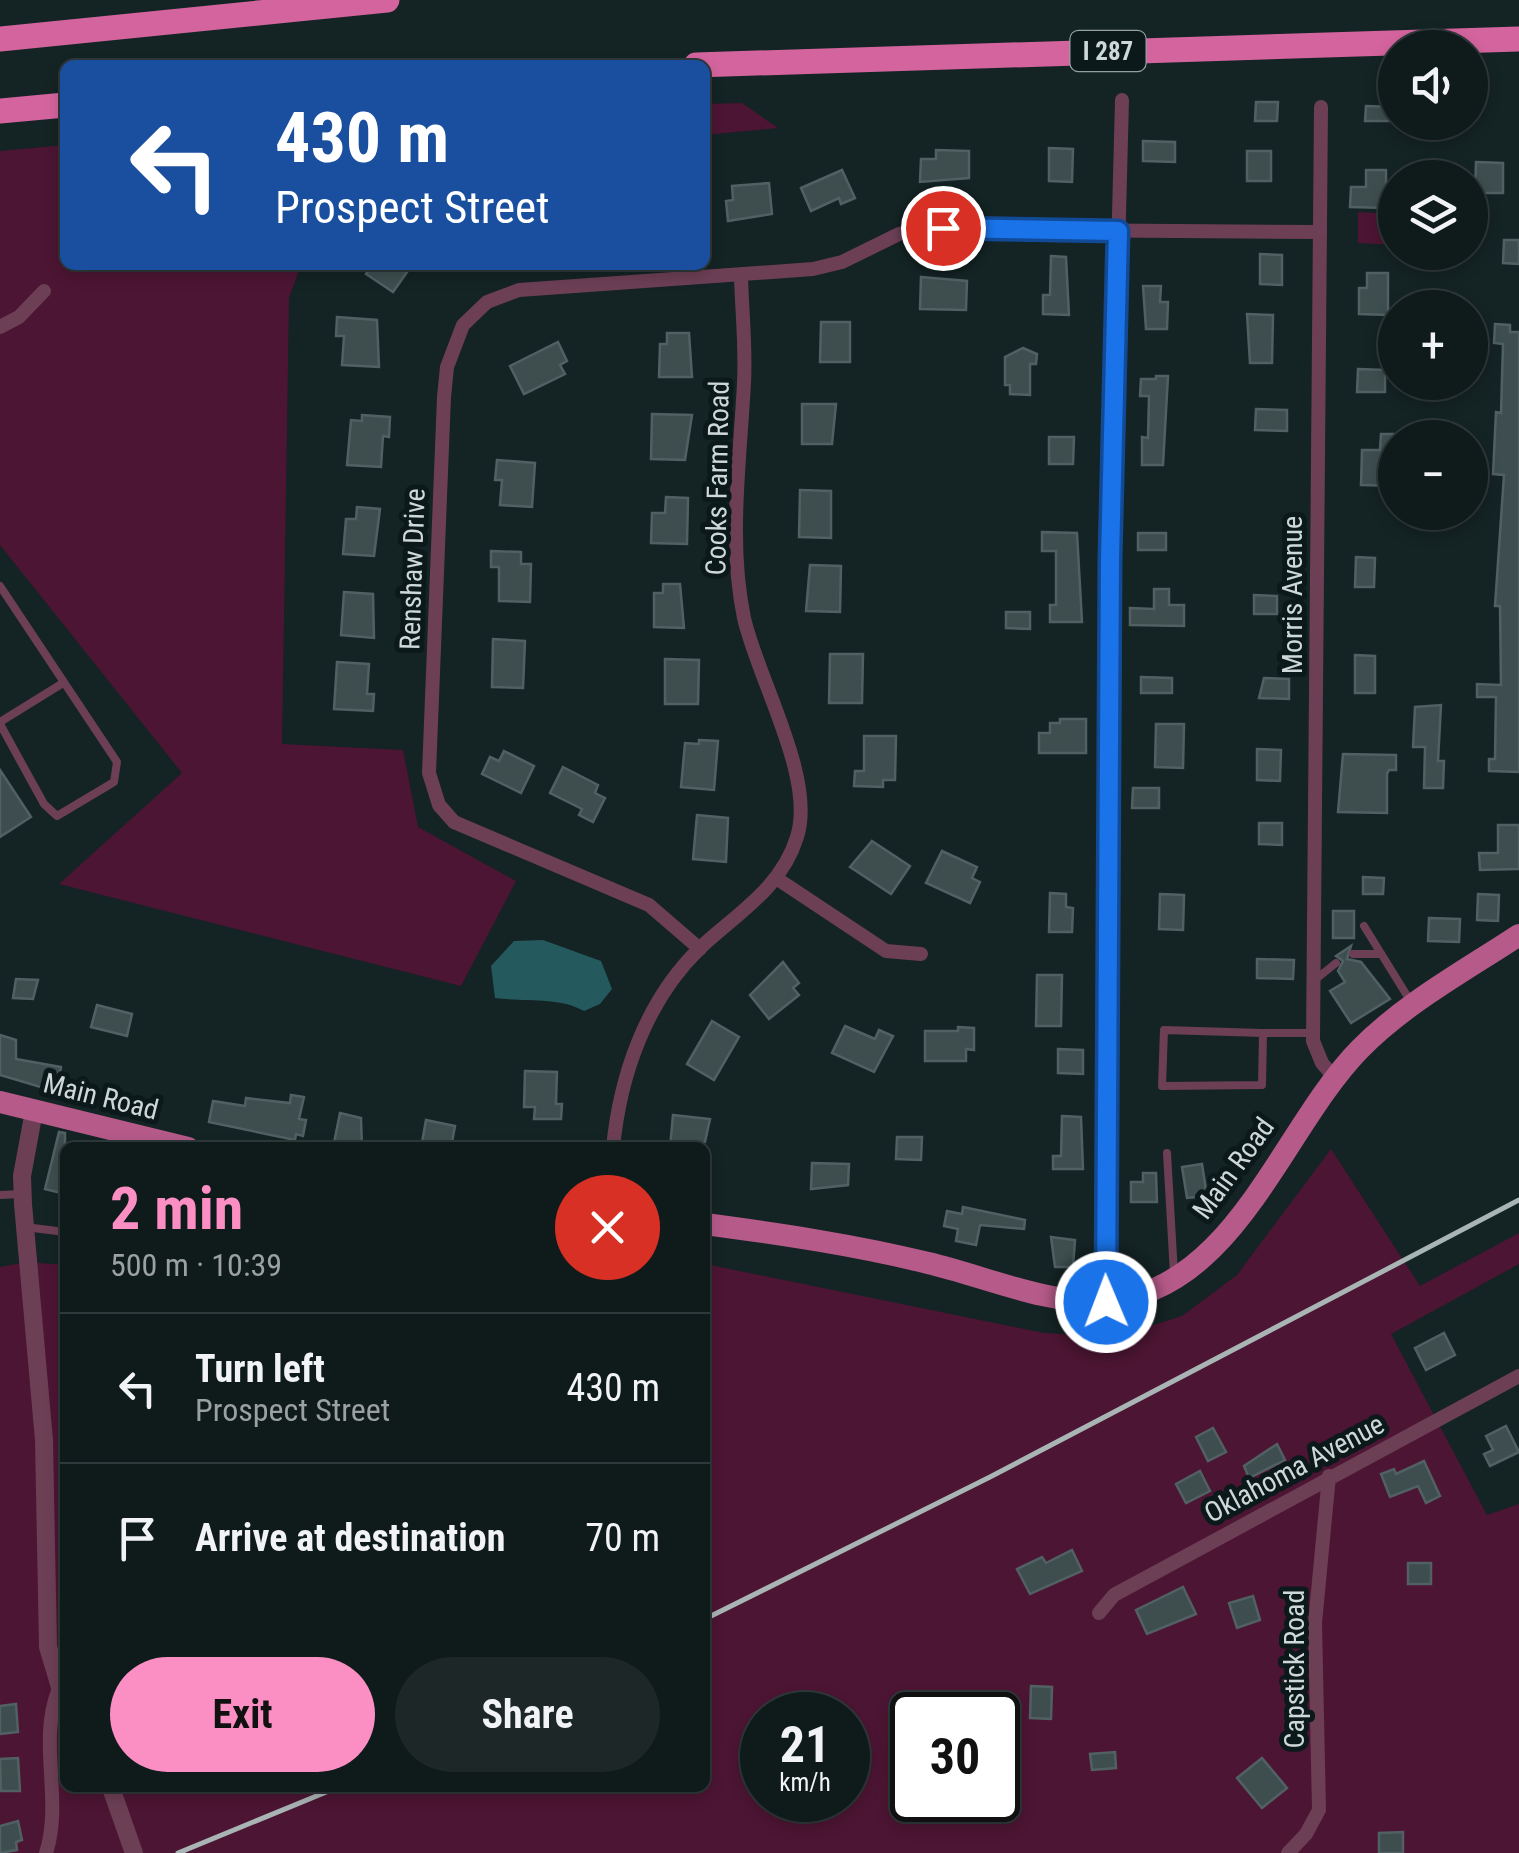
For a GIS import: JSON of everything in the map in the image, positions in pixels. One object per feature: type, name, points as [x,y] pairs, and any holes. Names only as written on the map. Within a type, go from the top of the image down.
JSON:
[{"type":"highway","points":[[0,39],[386,0]]},
{"type":"highway","name":"I 287","points":[[710,65],[1519,40]]},
{"type":"highway","points":[[0,110],[60,105]]},
{"type":"main road","name":"Main Road","points":[[710,1225],[868,1250],[1080,1301],[1106,1302],[1143,1294],[1174,1278],[1220,1239],[1250,1205],[1334,1077],[1360,1048],[1413,1006],[1519,934]]},
{"type":"main road","name":"Main Road","points":[[0,1102],[160,1142]]},
{"type":"street","points":[[1106,1302],[1110,559],[1122,100]]},
{"type":"street","name":"Morris Avenue","points":[[1321,107],[1313,1033],[1322,1063],[1334,1077]]},
{"type":"street","name":"Renshaw Drive","points":[[700,948],[649,905],[454,822],[434,795],[429,773],[444,397],[447,368],[463,326],[498,296],[554,285],[741,277],[827,266],[920,229],[1320,232]]},
{"type":"street","name":"Cooks Farm Road","points":[[613,1142],[625,1077],[636,1045],[669,985],[700,948],[755,902],[776,878],[798,834],[802,800],[795,767],[751,646],[738,580],[744,376],[741,277]]},
{"type":"street","points":[[0,327],[20,317],[44,290]]},
{"type":"street","points":[[776,878],[886,951],[921,954]]},
{"type":"street","points":[[34,1111],[23,1194],[44,1440],[48,1647],[60,1690]]},
{"type":"street","name":"Oklahoma Avenue","points":[[1099,1613],[1114,1595],[1519,1376]]},
{"type":"street","name":"Capstick Road","points":[[1288,1853],[1306,1834],[1319,1810],[1316,1622],[1329,1476]]},
{"type":"street","points":[[46,1853],[51,1812],[50,1714],[60,1700]]},
{"type":"street","points":[[112,1792],[134,1853]]},
{"type":"lane","points":[[0,586],[116,762],[114,782],[57,816],[44,804],[0,723],[63,683]]},
{"type":"lane","points":[[1364,926],[1413,1006]]},
{"type":"lane","points":[[1353,954],[1380,954]]},
{"type":"lane","points":[[1314,980],[1336,963]]},
{"type":"lane","points":[[1263,1034],[1262,1085],[1162,1086],[1164,1030],[1313,1033]]},
{"type":"lane","points":[[1167,1153],[1174,1278]]},
{"type":"lane","points":[[0,1195],[23,1194]]},
{"type":"lane","points":[[25,1227],[60,1231]]},
{"type":"shaded area","points":[[742,103],[778,128],[710,135],[710,104]]},
{"type":"shaded area","points":[[60,145],[60,270],[299,270],[289,298],[282,744],[403,750],[418,827],[516,881],[461,986],[59,884],[182,773],[0,545],[0,151]]},
{"type":"shaded area","points":[[1358,212],[1378,213],[1378,244],[1358,243]]},
{"type":"shaded area","points":[[1331,1149],[1420,1286],[1519,1233],[1519,1264],[1391,1334],[1487,1515],[1519,1504],[1519,1853],[0,1853],[0,1267],[26,1262],[60,1265],[60,1792],[710,1792],[710,1265],[1044,1333],[1116,1337],[1182,1316],[1237,1275]]},
{"type":"water","points":[[543,940],[601,961],[612,989],[600,1004],[584,1011],[553,1002],[495,998],[491,966],[514,941]]},
{"type":"building","points":[[1256,102],[1278,102],[1277,121],[1255,121]]},
{"type":"building","points":[[1366,106],[1378,106],[1378,121],[1365,121]]},
{"type":"building","points":[[1143,141],[1175,142],[1175,162],[1143,161]]},
{"type":"building","points":[[1049,148],[1073,149],[1072,182],[1049,181]]},
{"type":"building","points":[[936,150],[969,151],[969,178],[920,182],[921,159],[936,159]]},
{"type":"building","points":[[1247,151],[1271,151],[1271,181],[1247,181]]},
{"type":"building","points":[[1488,162],[1503,163],[1503,193],[1488,193]]},
{"type":"building","points":[[842,170],[855,198],[841,204],[839,198],[811,211],[801,188]]},
{"type":"building","points":[[1366,170],[1378,170],[1378,208],[1350,207],[1351,187],[1366,187]]},
{"type":"building","points":[[769,183],[772,214],[728,221],[726,201],[733,200],[732,186]]},
{"type":"building","points":[[1504,240],[1519,240],[1519,264],[1503,263]]},
{"type":"building","points":[[1260,254],[1282,255],[1282,285],[1260,284]]},
{"type":"building","points":[[1051,256],[1066,257],[1069,315],[1043,314],[1043,295],[1050,295]]},
{"type":"building","points":[[369,270],[408,270],[393,292],[366,274]]},
{"type":"building","points":[[1367,273],[1388,273],[1388,290],[1378,290],[1378,315],[1359,314],[1359,288],[1367,288]]},
{"type":"building","points":[[921,277],[967,281],[966,310],[920,309]]},
{"type":"building","points":[[1143,286],[1161,286],[1160,302],[1168,302],[1167,329],[1146,329]]},
{"type":"building","points":[[1247,314],[1273,315],[1272,363],[1250,363]]},
{"type":"building","points":[[337,317],[377,320],[379,367],[342,365],[344,336],[336,336]]},
{"type":"building","points":[[821,322],[850,322],[850,362],[820,362]]},
{"type":"building","points":[[1495,324],[1510,325],[1510,332],[1519,332],[1519,772],[1489,771],[1489,759],[1495,759],[1496,697],[1477,697],[1477,684],[1501,685],[1500,606],[1495,606],[1504,475],[1493,474],[1496,412],[1501,413],[1503,344],[1494,343]]},
{"type":"building","points":[[667,333],[689,333],[692,377],[659,377],[660,344],[667,344]]},
{"type":"building","points":[[558,342],[567,361],[560,365],[565,374],[524,394],[510,366]]},
{"type":"building","points":[[1023,348],[1037,354],[1036,364],[1030,364],[1030,395],[1010,394],[1010,385],[1005,385],[1005,357]]},
{"type":"building","points":[[1358,369],[1378,370],[1378,392],[1357,392]]},
{"type":"building","points":[[1168,376],[1163,465],[1142,465],[1142,437],[1148,438],[1149,396],[1140,396],[1141,379]]},
{"type":"building","points":[[802,404],[836,404],[832,444],[802,444]]},
{"type":"building","points":[[1256,409],[1287,410],[1287,431],[1255,430]]},
{"type":"building","points":[[652,414],[692,415],[685,460],[651,459]]},
{"type":"building","points":[[362,415],[390,417],[389,437],[383,436],[381,467],[347,465],[351,420],[362,421]]},
{"type":"building","points":[[1049,437],[1074,437],[1073,464],[1049,464]]},
{"type":"building","points":[[1362,450],[1378,450],[1378,486],[1361,485]]},
{"type":"building","points":[[497,460],[535,463],[532,507],[500,505],[502,480],[495,480]]},
{"type":"building","points":[[800,490],[831,491],[831,538],[799,537]]},
{"type":"building","points":[[666,497],[688,498],[687,544],[651,543],[652,513],[665,513]]},
{"type":"building","points":[[357,507],[380,509],[374,556],[343,554],[346,519],[356,519]]},
{"type":"building","points":[[1042,532],[1077,533],[1082,622],[1050,622],[1050,605],[1056,605],[1056,551],[1042,551]]},
{"type":"building","points":[[1138,533],[1166,533],[1166,550],[1138,550]]},
{"type":"building","points":[[491,551],[521,552],[521,564],[531,564],[530,602],[499,601],[499,567],[491,567]]},
{"type":"building","points":[[1356,557],[1375,558],[1374,587],[1355,587]]},
{"type":"building","points":[[810,565],[841,566],[840,612],[806,611]]},
{"type":"building","points":[[663,584],[680,584],[684,628],[654,627],[654,593],[663,593]]},
{"type":"building","points":[[1154,589],[1169,589],[1169,605],[1184,605],[1184,626],[1130,625],[1130,608],[1154,609]]},
{"type":"building","points":[[344,592],[373,594],[374,638],[341,635]]},
{"type":"building","points":[[1254,595],[1277,596],[1277,614],[1254,614]]},
{"type":"building","points":[[1006,612],[1030,612],[1030,629],[1006,628]]},
{"type":"building","points":[[493,639],[525,641],[523,688],[492,687]]},
{"type":"building","points":[[830,654],[863,654],[862,703],[829,703]]},
{"type":"building","points":[[1355,655],[1375,656],[1375,693],[1355,693]]},
{"type":"building","points":[[665,659],[699,660],[698,704],[665,704]]},
{"type":"building","points":[[337,662],[369,664],[367,694],[374,694],[373,711],[334,709]]},
{"type":"building","points":[[1141,677],[1172,678],[1172,693],[1141,693]]},
{"type":"building","points":[[1264,678],[1289,679],[1289,699],[1259,698]]},
{"type":"building","points":[[1441,705],[1438,761],[1444,761],[1443,788],[1424,788],[1425,747],[1413,747],[1415,707]]},
{"type":"building","points":[[1060,719],[1086,719],[1086,753],[1039,753],[1039,733],[1050,733],[1050,723],[1060,723]]},
{"type":"building","points":[[1156,724],[1184,724],[1183,768],[1155,767]]},
{"type":"building","points":[[864,736],[896,736],[895,780],[883,780],[883,787],[854,786],[855,771],[864,771]]},
{"type":"building","points":[[699,740],[718,741],[714,790],[681,787],[685,743],[699,744]]},
{"type":"building","points":[[1257,749],[1281,750],[1280,781],[1257,780]]},
{"type":"building","points":[[504,751],[534,766],[521,793],[482,774],[490,757],[499,761]]},
{"type":"building","points":[[1343,754],[1396,755],[1396,770],[1387,774],[1387,813],[1338,812]]},
{"type":"building","points":[[563,767],[598,785],[595,793],[605,798],[593,822],[579,815],[582,809],[550,793]]},
{"type":"building","points":[[0,770],[31,817],[0,837]]},
{"type":"building","points":[[1133,788],[1159,788],[1159,808],[1132,808]]},
{"type":"building","points":[[697,815],[728,818],[726,862],[693,859]]},
{"type":"building","points":[[1259,823],[1282,823],[1282,845],[1259,844]]},
{"type":"building","points":[[1498,825],[1519,825],[1519,869],[1480,870],[1479,853],[1498,853]]},
{"type":"building","points":[[872,841],[910,866],[891,894],[850,867]]},
{"type":"building","points":[[942,851],[977,867],[972,878],[980,882],[970,903],[926,883]]},
{"type":"building","points":[[1363,877],[1384,878],[1383,894],[1363,894]]},
{"type":"building","points":[[1050,893],[1066,894],[1066,907],[1073,908],[1072,932],[1049,932]]},
{"type":"building","points":[[1160,894],[1184,895],[1183,930],[1159,929]]},
{"type":"building","points":[[1478,894],[1499,895],[1498,921],[1477,920]]},
{"type":"building","points":[[1333,911],[1354,911],[1354,938],[1333,938]]},
{"type":"building","points":[[1429,918],[1460,919],[1459,942],[1428,941]]},
{"type":"building","points":[[1351,946],[1347,959],[1361,962],[1390,999],[1351,1023],[1330,991],[1345,982],[1338,971],[1343,961],[1336,956]]},
{"type":"building","points":[[1257,959],[1294,960],[1293,979],[1257,978]]},
{"type":"building","points":[[783,962],[799,983],[793,988],[799,995],[769,1019],[750,995]]},
{"type":"building","points":[[1037,975],[1062,975],[1061,1026],[1036,1026]]},
{"type":"building","points":[[16,979],[38,980],[33,999],[13,998]]},
{"type":"building","points":[[97,1005],[132,1014],[127,1036],[91,1027]]},
{"type":"building","points":[[712,1021],[739,1037],[714,1080],[687,1064]]},
{"type":"building","points":[[845,1026],[875,1039],[879,1030],[893,1036],[874,1072],[832,1053]]},
{"type":"building","points":[[958,1027],[974,1028],[974,1050],[966,1049],[966,1061],[925,1061],[925,1031],[958,1031]]},
{"type":"building","points":[[0,1035],[16,1040],[16,1059],[61,1067],[57,1092],[0,1075]]},
{"type":"building","points":[[1058,1049],[1083,1050],[1083,1074],[1058,1073]]},
{"type":"building","points":[[525,1071],[557,1072],[556,1104],[562,1104],[561,1119],[534,1119],[535,1107],[524,1107]]},
{"type":"building","points":[[291,1095],[304,1097],[299,1119],[306,1120],[303,1136],[296,1134],[295,1140],[209,1122],[213,1101],[245,1106],[246,1098],[290,1103]]},
{"type":"building","points":[[340,1113],[361,1118],[362,1142],[334,1142]]},
{"type":"building","points":[[673,1115],[710,1119],[705,1142],[671,1142]]},
{"type":"building","points":[[1062,1116],[1081,1117],[1083,1169],[1053,1169],[1053,1156],[1061,1156]]},
{"type":"building","points":[[426,1120],[455,1126],[452,1142],[422,1142]]},
{"type":"building","points":[[59,1132],[65,1133],[65,1142],[60,1142],[60,1193],[45,1189]]},
{"type":"building","points":[[897,1137],[922,1137],[921,1160],[896,1159]]},
{"type":"building","points":[[812,1163],[849,1164],[848,1185],[811,1189]]},
{"type":"building","points":[[1202,1164],[1207,1196],[1187,1198],[1182,1167]]},
{"type":"building","points":[[1143,1173],[1156,1173],[1157,1202],[1131,1202],[1131,1182],[1143,1182]]},
{"type":"building","points":[[963,1207],[1025,1220],[1024,1229],[980,1225],[976,1245],[956,1241],[958,1229],[944,1226],[947,1211],[962,1214]]},
{"type":"building","points":[[1051,1237],[1075,1240],[1073,1267],[1055,1267]]},
{"type":"building","points":[[1444,1333],[1455,1355],[1426,1370],[1415,1348]]},
{"type":"building","points":[[1506,1426],[1519,1452],[1490,1466],[1484,1454],[1493,1450],[1486,1436]]},
{"type":"building","points":[[1213,1428],[1226,1452],[1208,1461],[1196,1437]]},
{"type":"building","points":[[1277,1444],[1285,1460],[1249,1478],[1244,1466]]},
{"type":"building","points":[[1424,1461],[1440,1496],[1426,1503],[1418,1486],[1390,1497],[1381,1474],[1394,1469],[1396,1474]]},
{"type":"building","points":[[1200,1471],[1210,1491],[1186,1503],[1176,1484]]},
{"type":"building","points":[[1072,1550],[1082,1571],[1030,1594],[1017,1569],[1042,1557],[1046,1563]]},
{"type":"building","points":[[1408,1563],[1431,1563],[1431,1584],[1408,1584]]},
{"type":"building","points":[[1183,1587],[1196,1614],[1147,1634],[1136,1610]]},
{"type":"building","points":[[1253,1596],[1260,1620],[1237,1628],[1229,1603]]},
{"type":"building","points":[[1031,1686],[1052,1687],[1051,1719],[1030,1718]]},
{"type":"building","points":[[16,1704],[18,1732],[0,1734],[0,1706]]},
{"type":"building","points":[[1115,1752],[1116,1768],[1092,1770],[1090,1754]]},
{"type":"building","points":[[18,1758],[20,1791],[1,1791],[0,1759]]},
{"type":"building","points":[[1262,1758],[1287,1788],[1262,1808],[1237,1778]]},
{"type":"building","points":[[18,1821],[22,1840],[16,1842],[17,1850],[0,1853],[0,1826]]},
{"type":"building","points":[[1403,1832],[1403,1853],[1379,1853],[1379,1833]]},
{"type":"railway","points":[[710,1617],[990,1477],[1519,1200]]},
{"type":"railway","points":[[178,1853],[326,1792]]},
{"type":"route","points":[[943,228],[1118,231],[1110,559],[1112,782],[1106,1013],[1106,1302]]}]
